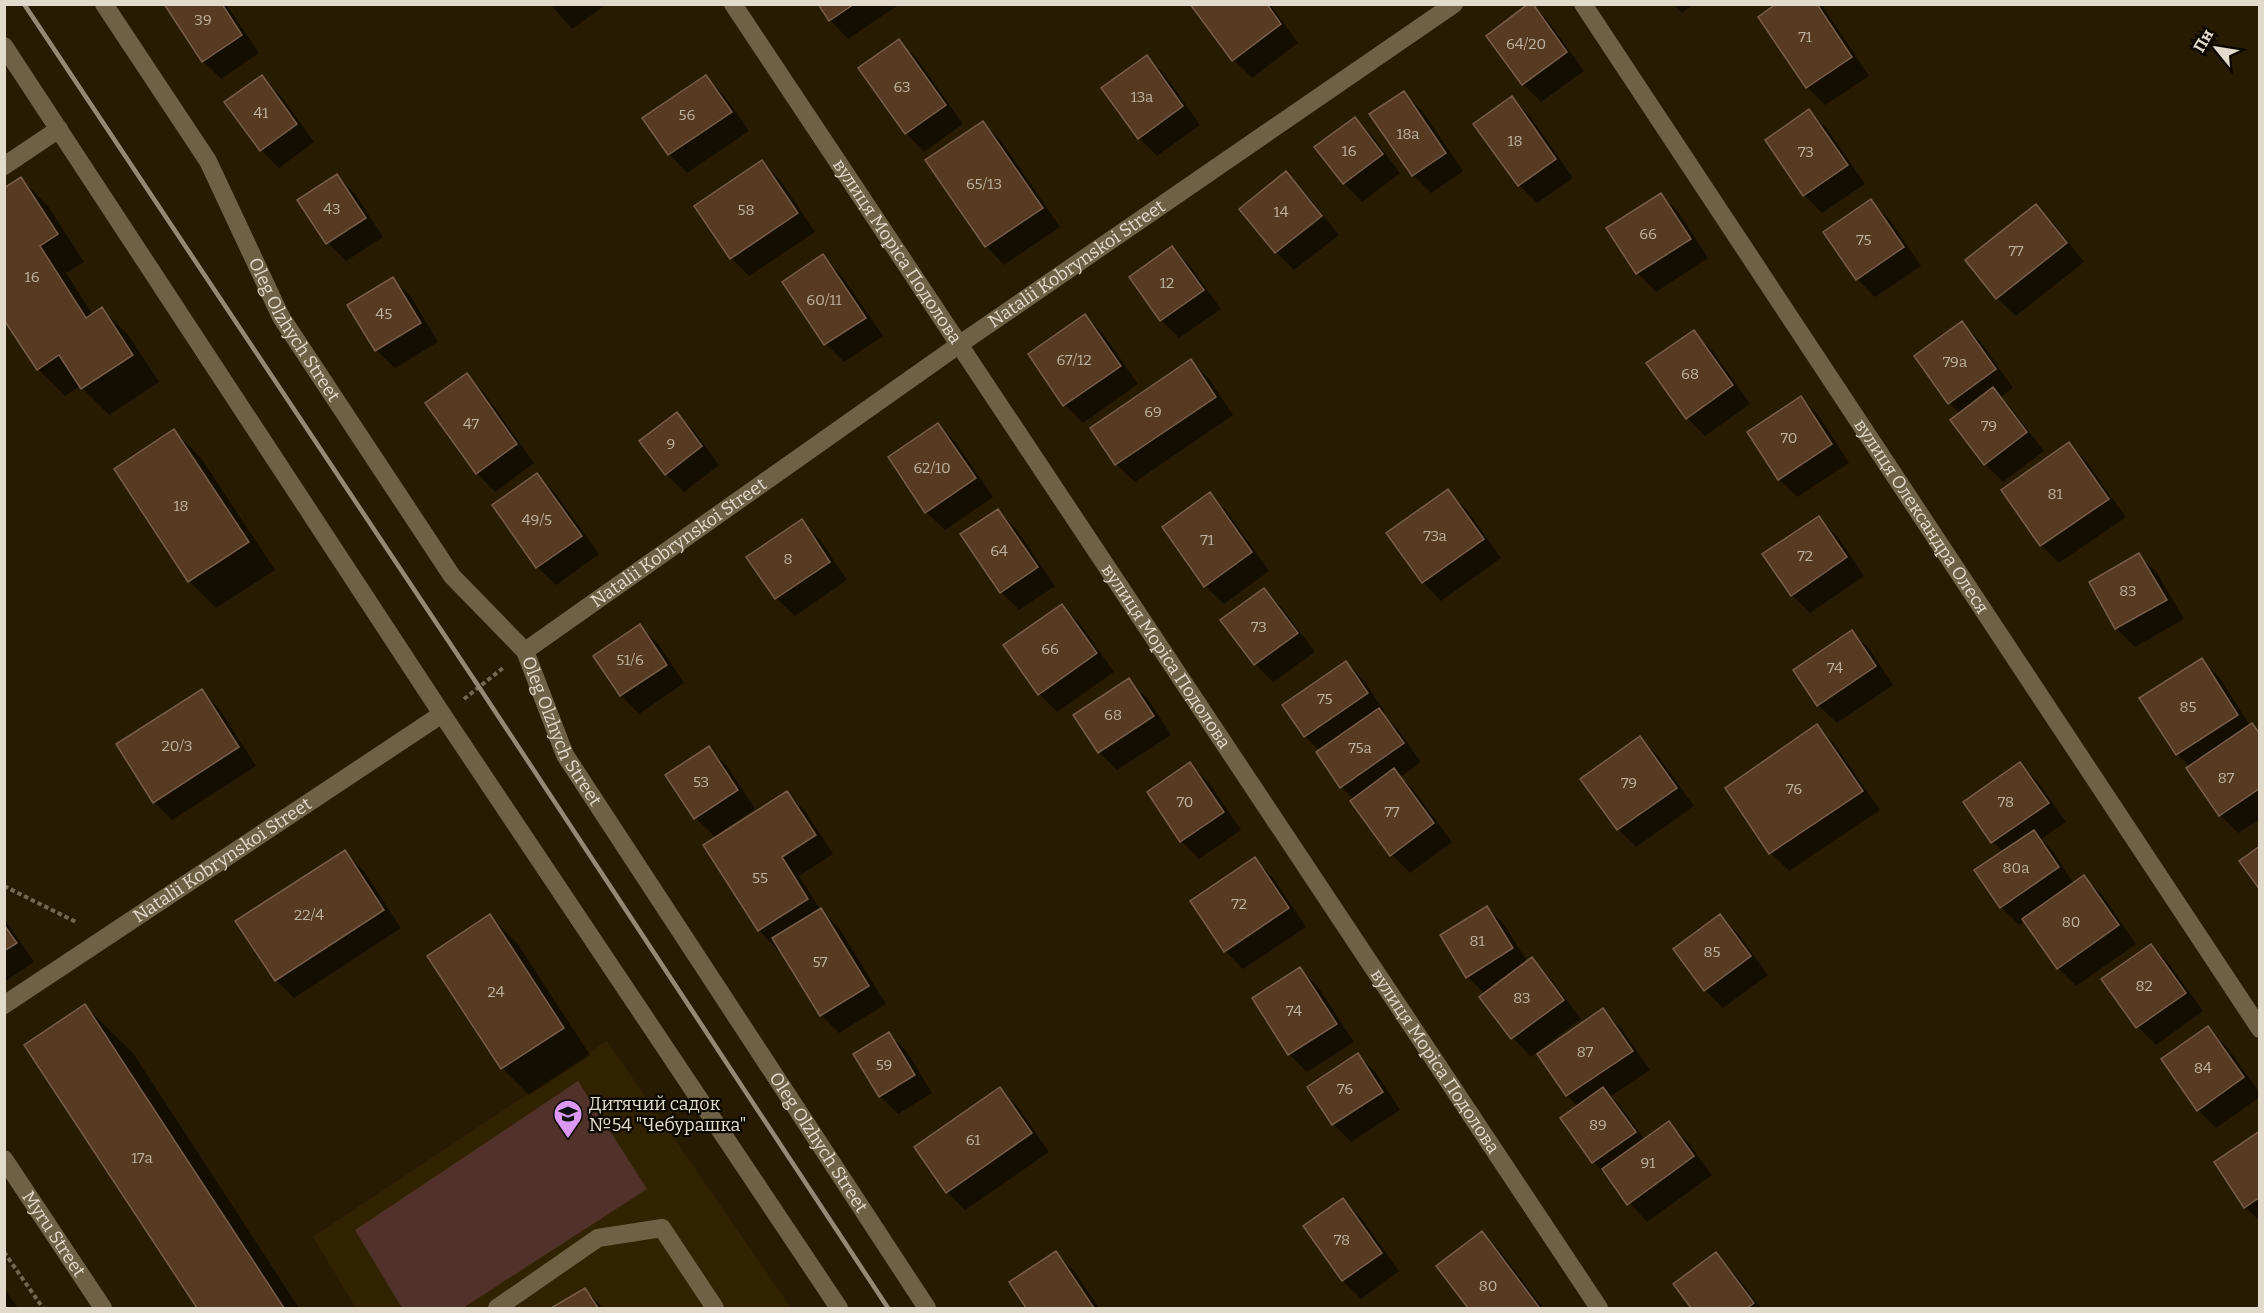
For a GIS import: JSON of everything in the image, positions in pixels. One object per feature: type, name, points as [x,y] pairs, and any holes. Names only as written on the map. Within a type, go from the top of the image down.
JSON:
[{"type":"street","name":"Oleg Olzhych Street","points":[[104,4],[208,161],[280,317],[452,576],[525,651],[565,755],[927,1308]]},
{"type":"street","name":"вулиця Моріса Подолова","points":[[733,4],[1599,1308]]},
{"type":"street","name":"Natalii Kobrynskoi Street","points":[[525,651],[960,344],[1454,4]]},
{"type":"street","name":"вулиця Олександра Олеся","points":[[1583,4],[2259,1029]]},
{"type":"street","points":[[4,46],[442,714],[839,1308]]},
{"type":"street","points":[[4,166],[59,129]]},
{"type":"street","name":"Natalii Kobrynskoi Street","points":[[4,1005],[442,714]]},
{"type":"street","name":"Myru Street","points":[[4,1159],[103,1308]]},
{"type":"street","points":[[497,1308],[598,1238],[662,1228],[715,1308]]},
{"type":"path","points":[[471,694],[525,651]]},
{"type":"path","points":[[4,886],[106,938]]},
{"type":"path","points":[[4,1252],[43,1308]]},
{"type":"shaded area","name":"Дитячий садок №54 \"Чебурашка\"","points":[[607,1041],[791,1308],[356,1308],[313,1237]]},
{"type":"shaded area","points":[[578,1081],[647,1189],[463,1308],[402,1308],[355,1230]]},
{"type":"building","points":[[164,4],[222,4],[242,35],[202,62]]},
{"type":"building","points":[[818,4],[854,4],[829,21]]},
{"type":"building","points":[[1190,4],[1267,4],[1281,24],[1232,61]]},
{"type":"building","points":[[1528,4],[1533,4],[1567,52],[1522,85],[1486,36]]},
{"type":"building","points":[[1776,4],[1817,4],[1852,57],[1806,88],[1758,17]]},
{"type":"building","points":[[899,39],[946,105],[905,134],[858,68]]},
{"type":"building","points":[[1147,55],[1183,106],[1138,139],[1101,88]]},
{"type":"building","points":[[262,75],[297,124],[260,151],[224,102]]},
{"type":"building","points":[[706,75],[732,112],[668,155],[642,118]]},
{"type":"building","points":[[1404,91],[1446,153],[1412,176],[1369,114]]},
{"type":"building","points":[[1512,96],[1556,159],[1518,186],[1473,124]]},
{"type":"building","points":[[1809,109],[1848,165],[1803,196],[1765,140]]},
{"type":"building","points":[[1355,117],[1383,154],[1343,184],[1314,147]]},
{"type":"building","points":[[983,121],[1043,208],[985,247],[925,160]]},
{"type":"building","points":[[762,160],[798,213],[730,259],[694,206]]},
{"type":"building","points":[[1286,171],[1322,216],[1275,253],[1239,209]]},
{"type":"building","points":[[337,174],[366,218],[326,244],[297,200]]},
{"type":"building","points":[[21,177],[58,234],[40,246],[86,318],[102,307],[133,355],[81,389],[59,355],[37,370],[4,320],[4,188]]},
{"type":"building","points":[[1661,193],[1691,239],[1636,274],[1606,228]]},
{"type":"building","points":[[1871,199],[1904,247],[1856,280],[1823,232]]},
{"type":"building","points":[[2036,204],[2067,243],[1996,299],[1965,260]]},
{"type":"building","points":[[1172,246],[1204,290],[1160,321],[1129,277]]},
{"type":"building","points":[[823,254],[866,318],[824,345],[782,282]]},
{"type":"building","points":[[393,277],[421,323],[375,351],[347,305]]},
{"type":"building","points":[[1085,314],[1121,366],[1063,406],[1028,354]]},
{"type":"building","points":[[1962,321],[1996,369],[1948,404],[1914,356]]},
{"type":"building","points":[[1694,330],[1733,385],[1686,419],[1646,363]]},
{"type":"building","points":[[1191,359],[1216,397],[1115,465],[1090,428]]},
{"type":"building","points":[[467,373],[517,444],[476,474],[425,403]]},
{"type":"building","points":[[1993,387],[2027,432],[1984,465],[1950,420]]},
{"type":"building","points":[[1801,396],[1832,444],[1778,480],[1747,432]]},
{"type":"building","points":[[677,412],[702,446],[665,475],[639,441]]},
{"type":"building","points":[[938,423],[976,478],[925,513],[888,457]]},
{"type":"building","points":[[174,429],[249,542],[188,582],[114,469]]},
{"type":"building","points":[[2069,442],[2109,499],[2040,546],[2001,490]]},
{"type":"building","points":[[537,473],[582,536],[536,568],[492,505]]},
{"type":"building","points":[[1448,489],[1484,539],[1422,583],[1386,533]]},
{"type":"building","points":[[1210,492],[1252,552],[1204,587],[1162,527]]},
{"type":"building","points":[[998,509],[1038,567],[1000,593],[960,534]]},
{"type":"building","points":[[1819,516],[1847,557],[1791,596],[1762,554]]},
{"type":"building","points":[[802,519],[830,562],[775,599],[746,557]]},
{"type":"building","points":[[2139,553],[2167,600],[2115,629],[2089,582]]},
{"type":"building","points":[[1264,588],[1298,633],[1254,665],[1220,620]]},
{"type":"building","points":[[1062,604],[1097,653],[1038,695],[1003,645]]},
{"type":"building","points":[[640,624],[667,665],[620,696],[593,656]]},
{"type":"building","points":[[1852,630],[1876,666],[1817,706],[1793,670]]},
{"type":"building","points":[[2202,658],[2238,715],[2176,755],[2139,698]]},
{"type":"building","points":[[1346,661],[1368,693],[1304,737],[1282,705]]},
{"type":"building","points":[[1129,678],[1154,716],[1098,753],[1073,715]]},
{"type":"building","points":[[202,689],[239,747],[153,803],[116,744]]},
{"type":"building","points":[[1379,708],[1404,743],[1340,788],[1316,752]]},
{"type":"building","points":[[2252,723],[2260,734],[2260,788],[2219,816],[2186,768]]},
{"type":"building","points":[[1817,724],[1863,791],[1769,854],[1725,788]]},
{"type":"building","points":[[1640,736],[1677,788],[1617,830],[1580,779]]},
{"type":"building","points":[[709,746],[738,790],[694,819],[665,775]]},
{"type":"building","points":[[1190,762],[1224,812],[1180,842],[1147,792]]},
{"type":"building","points":[[2020,762],[2049,803],[1991,843],[1963,802]]},
{"type":"building","points":[[1394,768],[1434,823],[1390,856],[1350,801]]},
{"type":"building","points":[[787,791],[816,835],[782,857],[808,899],[758,931],[703,845]]},
{"type":"building","points":[[2034,830],[2059,867],[2000,908],[1974,870]]},
{"type":"building","points":[[2260,846],[2260,890],[2239,861]]},
{"type":"building","points":[[345,850],[384,910],[275,981],[235,921]]},
{"type":"building","points":[[1255,857],[1289,908],[1224,952],[1190,901]]},
{"type":"building","points":[[2084,875],[2119,925],[2057,969],[2022,919]]},
{"type":"building","points":[[1487,906],[1513,948],[1466,978],[1440,935]]},
{"type":"building","points":[[821,908],[869,986],[820,1016],[772,938]]},
{"type":"building","points":[[490,914],[564,1028],[501,1069],[427,956]]},
{"type":"building","points":[[1720,914],[1751,956],[1704,991],[1673,949]]},
{"type":"building","points":[[4,925],[17,943],[4,951]]},
{"type":"building","points":[[2151,944],[2186,993],[2136,1028],[2101,979]]},
{"type":"building","points":[[1532,957],[1564,1000],[1511,1039],[1479,997]]},
{"type":"building","points":[[1300,967],[1337,1024],[1288,1055],[1252,998]]},
{"type":"building","points":[[85,1004],[284,1308],[197,1308],[24,1045]]},
{"type":"building","points":[[1603,1008],[1633,1051],[1566,1096],[1537,1054]]},
{"type":"building","points":[[2208,1026],[2244,1077],[2197,1111],[2161,1059]]},
{"type":"building","points":[[889,1032],[915,1075],[879,1097],[853,1054]]},
{"type":"building","points":[[1358,1053],[1383,1092],[1332,1125],[1307,1087]]},
{"type":"building","points":[[1000,1087],[1032,1133],[946,1193],[914,1147]]},
{"type":"building","points":[[1603,1087],[1636,1132],[1592,1163],[1560,1118]]},
{"type":"building","points":[[1669,1121],[1694,1156],[1627,1205],[1602,1169]]},
{"type":"building","points":[[2260,1131],[2260,1197],[2244,1208],[2214,1162]]},
{"type":"building","points":[[1343,1198],[1382,1253],[1342,1281],[1303,1226]]},
{"type":"building","points":[[1482,1231],[1539,1307],[1468,1308],[1436,1266]]},
{"type":"building","points":[[1056,1251],[1094,1308],[1026,1308],[1009,1282]]},
{"type":"building","points":[[1716,1252],[1754,1303],[1747,1308],[1691,1308],[1673,1284]]},
{"type":"building","points":[[585,1288],[598,1308],[551,1308]]},
{"type":"railway","points":[[24,4],[479,687],[888,1308]]},
{"type":"place","name":"Дитячий садок №54 \"Чебурашка\"","points":[[568,1140]]}]
